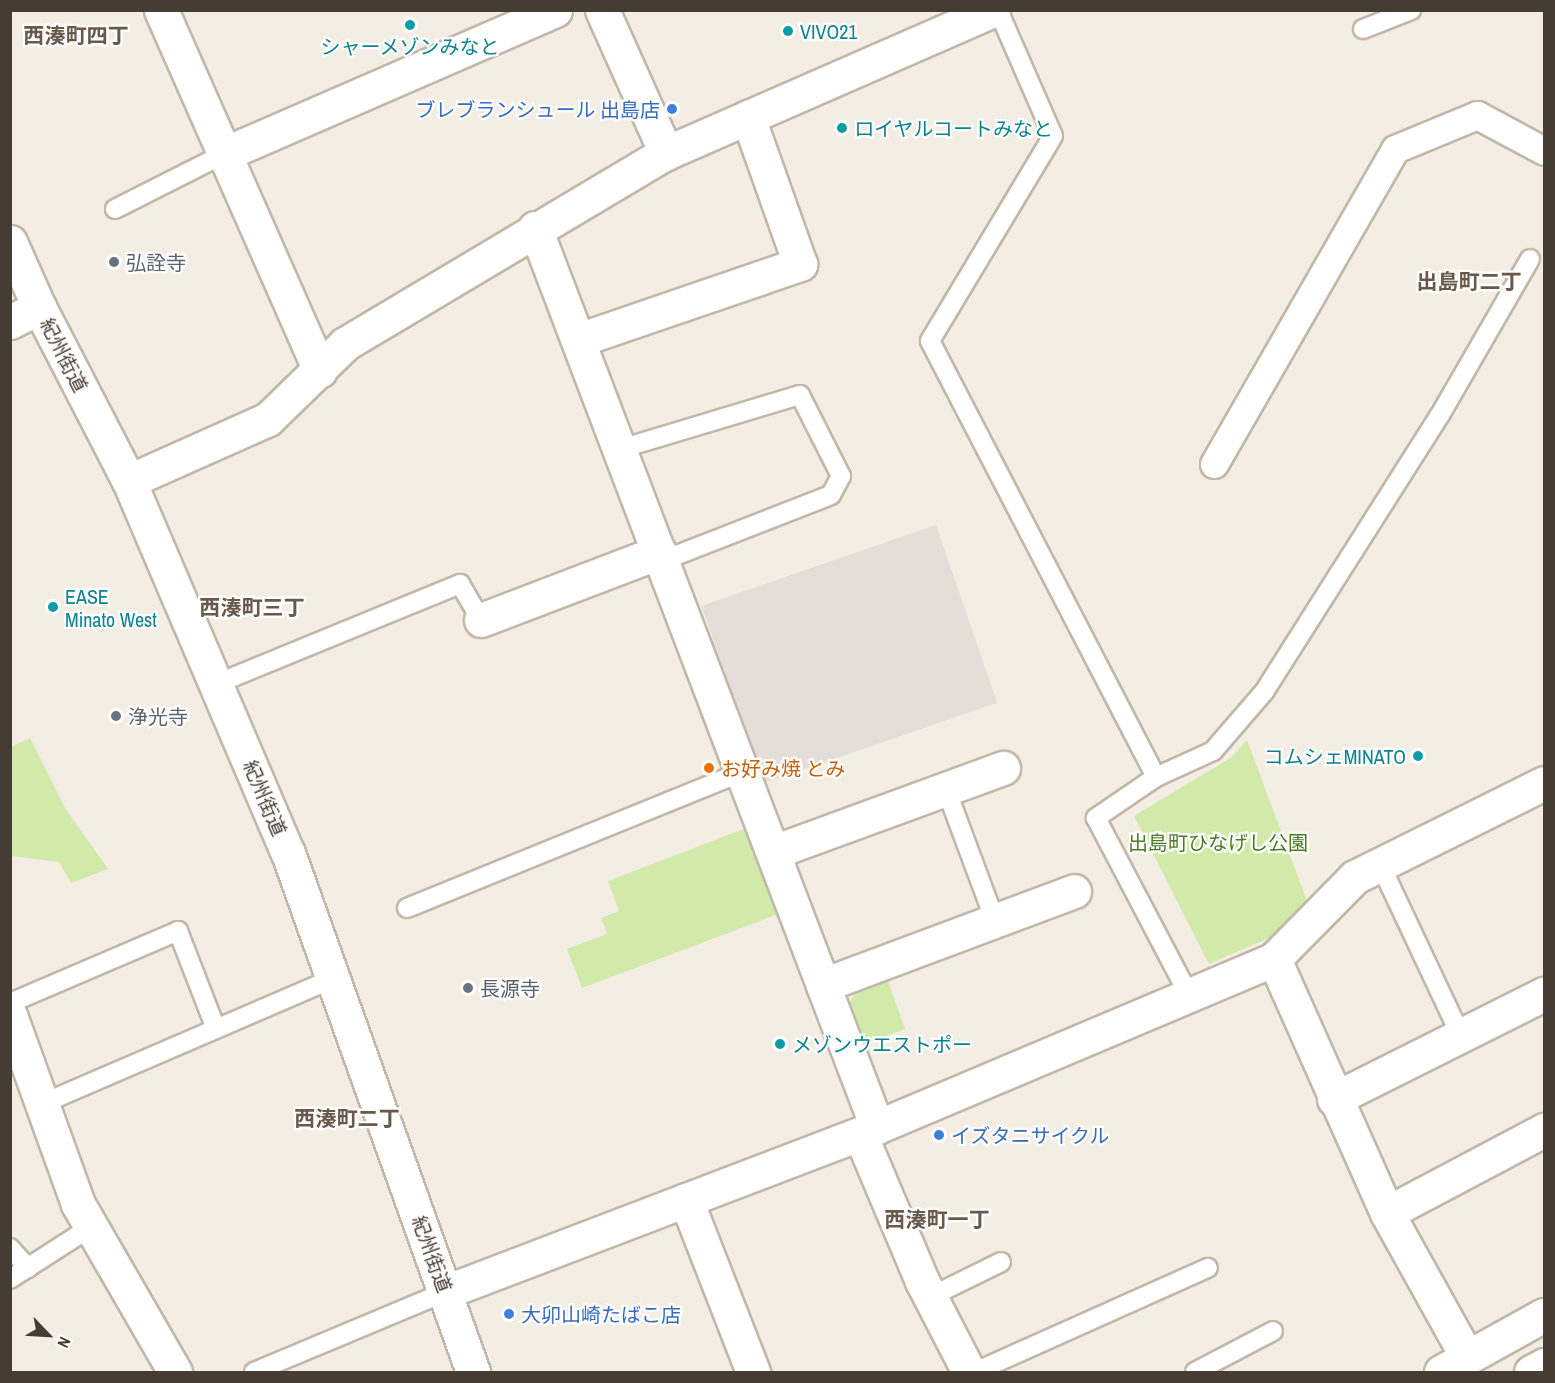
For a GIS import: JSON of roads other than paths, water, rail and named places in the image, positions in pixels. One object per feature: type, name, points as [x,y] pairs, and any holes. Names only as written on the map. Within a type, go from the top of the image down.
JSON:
[{"type":"street","points":[[161,10],[320,370]]},
{"type":"street","points":[[224,154],[555,10]]},
{"type":"street","points":[[602,10],[666,153]]},
{"type":"street","points":[[129,481],[268,418],[345,344],[535,228],[666,153],[993,10]]},
{"type":"street","points":[[1214,464],[1395,149],[1477,115],[1545,152]]},
{"type":"street","points":[[578,340],[800,264],[748,117]]},
{"type":"street","points":[[535,228],[823,985],[868,1130],[930,1297],[969,1372]]},
{"type":"street","name":"紀州街道","points":[[10,242],[39,307],[129,481],[288,853],[473,1372]]},
{"type":"street","points":[[10,322],[39,307]]},
{"type":"street","points":[[481,620],[660,557]]},
{"type":"street","points":[[773,852],[1003,768]]},
{"type":"street","points":[[446,1292],[868,1130],[1274,959],[1355,877],[1545,783]]},
{"type":"street","points":[[823,985],[1074,891]]},
{"type":"street","points":[[1274,959],[1334,1100],[1454,1365],[1545,1315]]},
{"type":"street","points":[[1334,1100],[1545,994]]},
{"type":"street","points":[[10,1015],[44,1102],[55,1146],[91,1227],[175,1372]]},
{"type":"street","points":[[1386,1213],[1545,1130]]},
{"type":"street","points":[[686,1200],[753,1372]]},
{"type":"street","points":[[1530,1372],[1545,1365]]},
{"type":"lane","points":[[998,10],[1053,136],[930,341],[1156,777]]},
{"type":"lane","points":[[1363,29],[1411,10]]},
{"type":"lane","points":[[115,209],[224,154]]},
{"type":"lane","points":[[1190,995],[1096,818],[1156,777],[1213,751],[1264,692],[1440,416],[1530,259]]},
{"type":"lane","points":[[620,449],[800,395],[841,476],[831,495],[660,557]]},
{"type":"lane","points":[[216,684],[460,584],[481,620]]},
{"type":"lane","points":[[407,909],[742,772]]},
{"type":"lane","points":[[946,789],[995,921]]},
{"type":"lane","points":[[1380,864],[1461,1036]]},
{"type":"lane","points":[[10,1003],[178,932],[216,1029]]},
{"type":"lane","points":[[44,1102],[333,978]]},
{"type":"lane","points":[[10,1279],[91,1227]]},
{"type":"lane","points":[[10,1248],[28,1268]]},
{"type":"lane","points":[[930,1297],[1001,1262]]},
{"type":"lane","points":[[975,1372],[1208,1268]]},
{"type":"lane","points":[[254,1372],[446,1292]]},
{"type":"lane","points":[[1195,1372],[1273,1331]]},
{"type":"place","name":"シャーメゾンみなと","points":[[410,25]]},
{"type":"place","name":"VIVO21","points":[[788,31]]},
{"type":"place","name":"ブレブランシュール 出島店","points":[[672,109]]},
{"type":"place","name":"ロイヤルコートみなと","points":[[842,128]]},
{"type":"place","name":"弘詮寺","points":[[114,262]]},
{"type":"place","name":"EASE Minato West","points":[[53,607]]},
{"type":"place","name":"浄光寺","points":[[116,716]]},
{"type":"place","name":"コムシェMINATO","points":[[1418,756]]},
{"type":"place","name":"お好み焼 とみ","points":[[709,768]]},
{"type":"place","name":"長源寺","points":[[468,988]]},
{"type":"place","name":"メゾンウエストポー","points":[[780,1044]]},
{"type":"place","name":"イズタニサイクル","points":[[939,1135]]},
{"type":"place","name":"大卯山崎たばこ店","points":[[509,1314]]},
{"type":"district","name":"西湊町四丁","points":[[76,36]]},
{"type":"district","name":"出島町二丁","points":[[1469,282]]},
{"type":"district","name":"西湊町三丁","points":[[252,608]]},
{"type":"district","name":"西湊町二丁","points":[[347,1119]]},
{"type":"district","name":"西湊町一丁","points":[[937,1220]]},
{"type":"park label","name":"出島町ひなげし公園","points":[[1218,842]]}]
